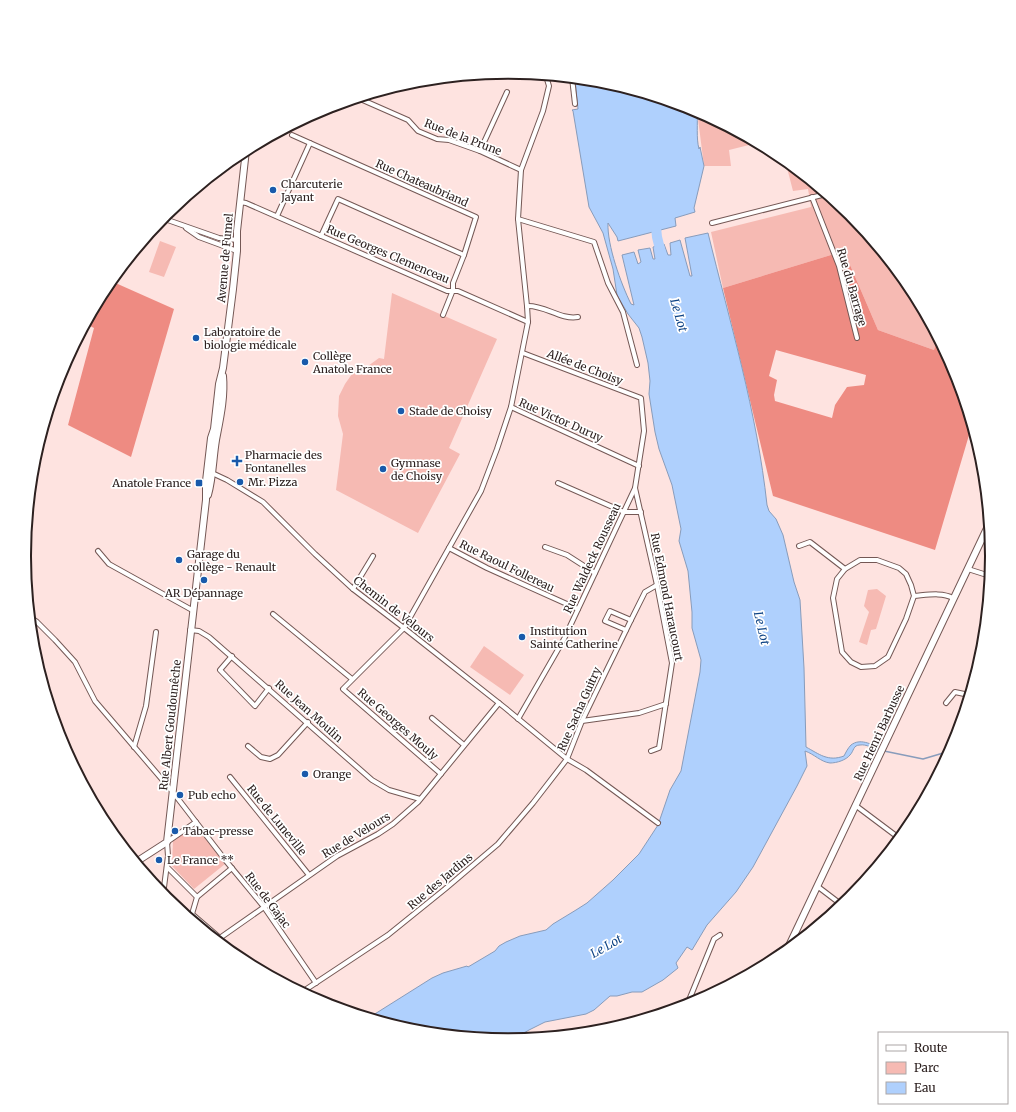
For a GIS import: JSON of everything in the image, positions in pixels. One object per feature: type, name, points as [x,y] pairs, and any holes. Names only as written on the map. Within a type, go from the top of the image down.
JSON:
[{"type":"main road","name":"Avenue de Fumel","points":[[192,610],[206,500],[206,481],[210,473],[211,438],[214,429],[219,384],[223,368],[237,251],[240,202],[245,158]]},
{"type":"main road","name":"Rue Henri Barbusse","points":[[793,938],[984,534]]},
{"type":"main road","name":"Rue Albert Goudounêche","points":[[167,842],[192,610]]},
{"type":"main road","points":[[140,859],[167,842]]},
{"type":"street","name":"Rue Victor Duruy","points":[[547,81],[549,86],[543,111],[521,170],[518,219],[528,322],[511,407],[639,466]]},
{"type":"street","points":[[573,83],[575,104]]},
{"type":"street","points":[[480,151],[506,92]]},
{"type":"street","name":"Rue de la Prune","points":[[365,101],[408,120],[418,131],[437,139],[449,140],[480,151],[521,170]]},
{"type":"street","name":"Rue Chateaubriand","points":[[292,135],[476,217],[453,283],[453,290],[443,315]]},
{"type":"street","points":[[277,216],[310,143]]},
{"type":"street","points":[[712,223],[821,195]]},
{"type":"street","name":"Rue du Barrage","points":[[812,197],[839,266],[857,338]]},
{"type":"street","points":[[321,236],[338,199],[464,255]]},
{"type":"street","name":"Rue Georges Clemenceau","points":[[240,202],[277,216],[447,291],[458,291],[528,322]]},
{"type":"street","points":[[518,219],[594,242],[608,283],[624,312],[637,365]]},
{"type":"street","points":[[169,221],[219,238],[237,240]]},
{"type":"street","points":[[184,227],[199,237],[237,251]]},
{"type":"street","points":[[527,306],[535,305],[569,318],[578,317]]},
{"type":"street","name":"Allée de Choisy","points":[[523,353],[641,398]]},
{"type":"street","name":"Rue Edmond Haraucourt","points":[[641,398],[644,431],[635,488],[657,585],[672,663],[659,748],[651,751]]},
{"type":"street","points":[[273,614],[352,679],[404,628],[481,490],[511,407]]},
{"type":"street","name":"Chemin de Velours","points":[[210,473],[227,480],[263,502],[315,554],[353,589],[499,703],[566,759],[586,770],[658,823]]},
{"type":"street","points":[[558,483],[624,512],[640,512]]},
{"type":"street","name":"Rue Waldeck Rousseau","points":[[518,719],[564,639],[635,488]]},
{"type":"street","points":[[799,546],[810,542],[845,569]]},
{"type":"street","points":[[545,547],[567,555],[595,573]]},
{"type":"street","name":"Rue Raoul Follereau","points":[[449,548],[487,568],[578,609]]},
{"type":"street","points":[[98,551],[109,564],[192,610]]},
{"type":"street","points":[[353,589],[373,556]]},
{"type":"street","points":[[860,560],[877,560],[900,568],[906,574],[914,596],[906,619],[888,657],[875,666],[861,667],[851,662],[842,652],[833,598],[837,579],[845,569],[860,560]]},
{"type":"street","points":[[968,569],[984,574]]},
{"type":"street","name":"Rue Sacha Guitry","points":[[566,759],[582,721],[630,620],[646,592],[657,585]]},
{"type":"street","points":[[914,596],[938,594],[953,598]]},
{"type":"street","points":[[626,630],[605,621],[610,611],[630,620]]},
{"type":"street","name":"Rue de Gajac","points":[[35,621],[75,662],[96,701],[143,759],[172,791],[264,907],[316,983]]},
{"type":"street","name":"Rue Jean Moulin","points":[[190,630],[209,636],[372,780],[389,790],[420,799]]},
{"type":"street","points":[[134,747],[146,706],[156,632]]},
{"type":"street","points":[[232,656],[220,670],[255,706],[269,688]]},
{"type":"street","name":"Rue Georges Mouly","points":[[352,679],[343,689],[441,774]]},
{"type":"street","points":[[946,703],[955,692],[964,694]]},
{"type":"street","name":"Rue de Velours","points":[[222,937],[309,874],[393,824],[420,799],[499,703]]},
{"type":"street","points":[[582,721],[639,713],[666,704]]},
{"type":"street","points":[[432,718],[464,745]]},
{"type":"street","points":[[248,746],[261,757],[270,760],[278,755],[308,722]]},
{"type":"street","name":"Rue des Jardins","points":[[307,989],[388,934],[498,844],[533,803],[566,759]]},
{"type":"street","name":"Rue de Luneville","points":[[230,777],[309,874]]},
{"type":"street","points":[[855,805],[895,834]]},
{"type":"street","points":[[164,886],[168,856],[167,842],[196,822]]},
{"type":"street","points":[[166,867],[196,898]]},
{"type":"street","points":[[192,914],[196,898],[232,868]]},
{"type":"street","points":[[817,886],[837,901]]},
{"type":"street","points":[[690,997],[714,939],[720,935]]},
{"type":"green space","points":[[698,118],[749,145],[729,150],[731,166],[704,166]]},
{"type":"green space","points":[[788,170],[823,197],[867,241],[905,291],[936,345],[934,350],[878,330],[844,251],[723,288],[711,232],[811,207],[808,189],[793,191]]},
{"type":"green space","points":[[160,241],[176,247],[164,277],[149,272]]},
{"type":"green space","name":"Stade de Choisy","points":[[392,293],[497,339],[449,448],[460,454],[418,533],[336,490],[343,434],[338,416],[339,396],[352,374],[368,366],[379,358],[384,359]]},
{"type":"green space","points":[[877,589],[886,596],[876,629],[871,630],[867,645],[859,642],[869,612],[864,606],[868,590]]},
{"type":"green space","points":[[484,646],[524,675],[510,695],[470,667]]},
{"type":"green space","points":[[195,825],[225,864],[194,889],[172,866],[173,840]]},
{"type":"shaded area","points":[[844,251],[878,330],[934,350],[936,345],[949,373],[969,434],[935,550],[773,496],[723,288]],"holes":[[[776,350],[866,375],[864,385],[847,387],[835,405],[832,418],[775,401],[774,395],[777,380],[769,376]]]},
{"type":"shaded area","points":[[117,284],[174,309],[131,457],[68,425],[94,328],[90,326]]},
{"type":"water","points":[[575,84],[631,95],[661,104],[697,118],[698,145],[699,149],[700,147],[704,166],[694,208],[695,212],[675,218],[676,226],[618,241],[608,223],[608,232],[615,264],[627,296],[631,304],[634,305],[622,255],[634,252],[638,264],[641,262],[638,250],[650,248],[653,259],[655,259],[653,247],[664,244],[668,255],[671,255],[670,243],[680,240],[690,276],[692,276],[685,238],[708,233],[750,402],[757,436],[767,505],[769,511],[776,519],[783,535],[794,582],[800,600],[804,668],[806,747],[828,758],[838,758],[844,756],[851,745],[858,742],[865,742],[879,748],[878,751],[867,746],[858,745],[848,757],[838,762],[830,763],[805,751],[807,766],[753,867],[736,892],[707,925],[692,950],[687,947],[676,963],[678,968],[663,980],[642,992],[632,992],[617,996],[610,996],[594,1010],[586,1014],[545,1022],[525,1032],[477,1032],[446,1029],[415,1024],[375,1014],[432,978],[443,973],[467,966],[468,967],[495,951],[499,946],[520,936],[546,930],[587,903],[639,854],[658,825],[670,790],[681,771],[700,672],[701,660],[692,628],[688,571],[679,541],[681,529],[672,485],[659,449],[655,432],[649,394],[650,381],[648,363],[639,328],[628,314],[617,295],[613,269],[603,233],[589,207],[572,110],[578,109]]},
{"type":"waterway","name":"Le Lot","points":[[655,218],[657,237],[662,257]]},
{"type":"waterway","points":[[884,751],[923,759],[942,753]]},
{"type":"place","name":"Charcuterie Jayant","points":[[273,190]]},
{"type":"place","name":"Laboratoire de biologie médicale","points":[[196,338]]},
{"type":"place","name":"Collège Anatole France","points":[[305,362]]},
{"type":"place","name":"Stade de Choisy","points":[[401,411]]},
{"type":"place","name":"Pharmacie des Fontanelles","points":[[237,461]]},
{"type":"place","name":"Gymnase de Choisy","points":[[383,469]]},
{"type":"place","name":"Mr. Pizza","points":[[240,482]]},
{"type":"place","name":"Anatole France","points":[[199,483]]},
{"type":"place","name":"Garage du collège - Renault","points":[[179,560]]},
{"type":"place","name":"AR Dépannage","points":[[204,580]]},
{"type":"place","name":"Institution Sainte Catherine","points":[[522,637]]},
{"type":"place","name":"Orange","points":[[305,774]]},
{"type":"place","name":"Pub echo","points":[[180,795]]},
{"type":"place","name":"Tabac-presse","points":[[175,831]]},
{"type":"place","name":"Le France **","points":[[159,860]]}]
